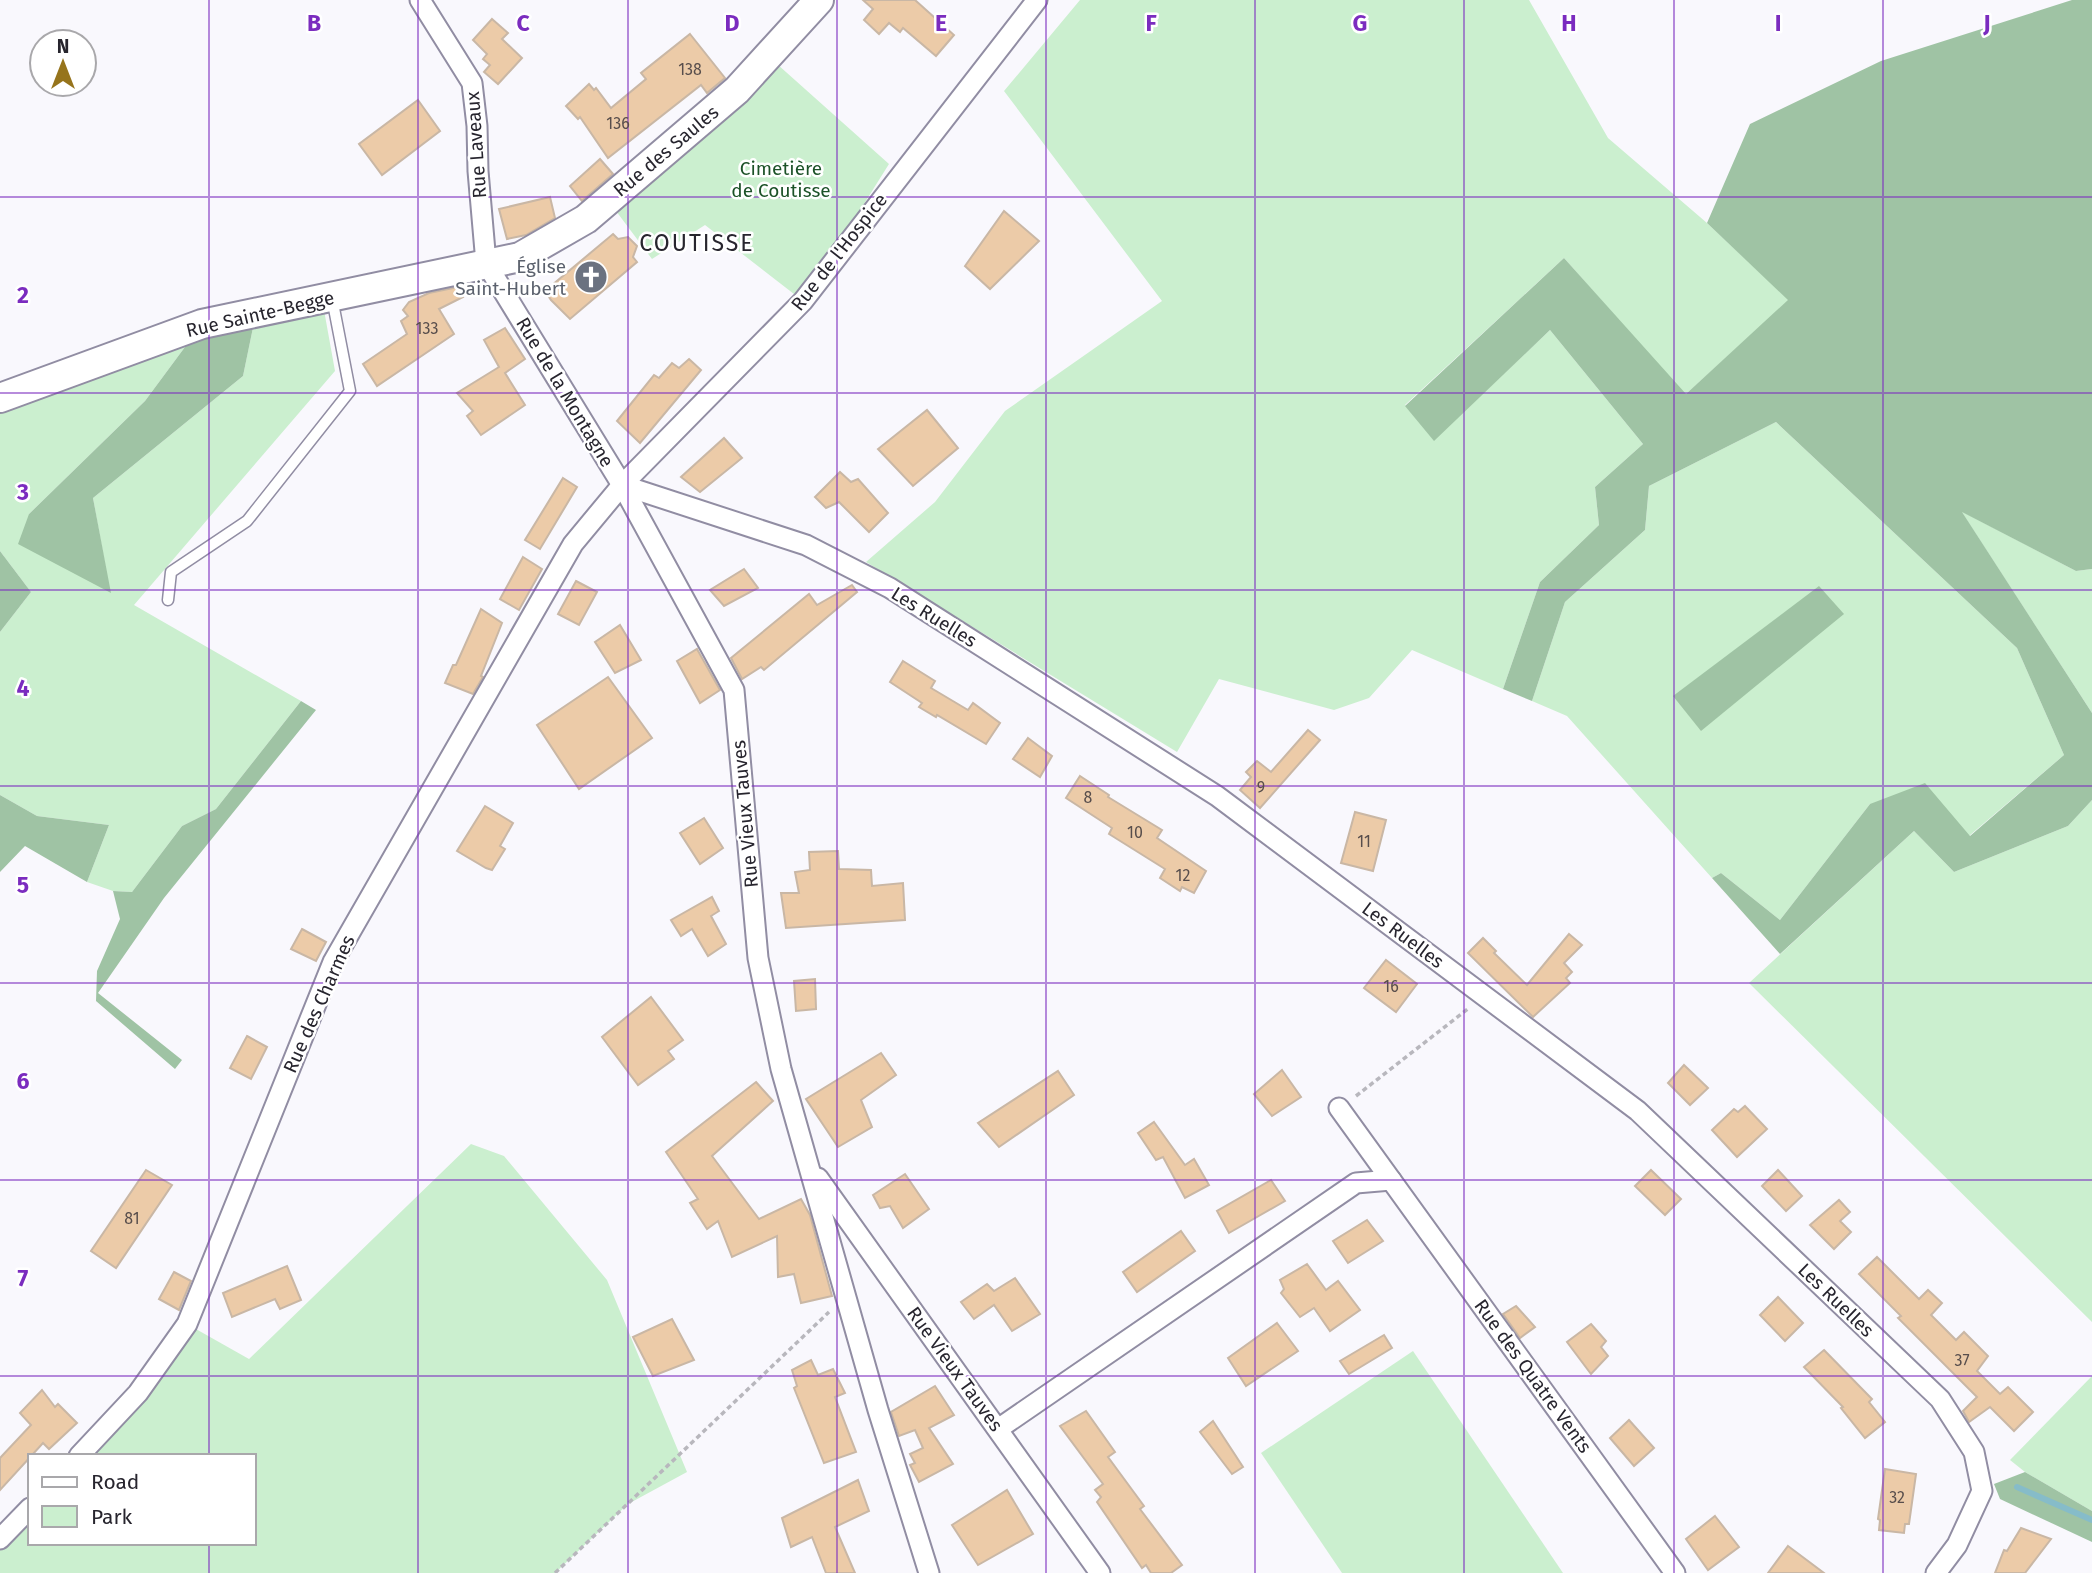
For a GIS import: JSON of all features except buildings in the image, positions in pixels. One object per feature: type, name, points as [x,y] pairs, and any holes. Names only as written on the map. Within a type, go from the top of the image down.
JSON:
[{"type":"street","name":"Rue Laveaux","points":[[420,0],[472,83],[486,263]]},
{"type":"street","name":"Rue des Saules","points":[[486,263],[520,257],[586,219],[737,90],[819,0]]},
{"type":"street","name":"Rue de l'Hospice","points":[[621,485],[803,302],[1037,0]]},
{"type":"street","name":"Rue Sainte-Begge","points":[[0,398],[202,324],[486,263]]},
{"type":"street","name":"Rue de la Montagne","points":[[486,263],[621,485]]},
{"type":"street","name":"Les Ruelles","points":[[621,485],[806,545],[890,588],[1217,796],[1638,1111],[1940,1399],[1974,1452],[1982,1491],[1957,1545],[1936,1573]]},
{"type":"street","name":"Rue Vieux Tauves","points":[[621,485],[734,690],[758,958],[781,1069],[878,1410],[929,1573]]},
{"type":"street","name":"Rue des Charmes","points":[[81,1454],[138,1392],[187,1324],[333,962],[573,544],[621,485]]},
{"type":"street","name":"Rue des Quatre Vents","points":[[1339,1108],[1675,1573]]},
{"type":"street","name":"Rue Vieux Tauves","points":[[809,1166],[1100,1573]]},
{"type":"street","points":[[998,1429],[1356,1183],[1391,1180]]},
{"type":"street","points":[[0,1539],[28,1510]]},
{"type":"lane","points":[[168,600],[171,572],[247,521],[349,391],[332,298]]},
{"type":"path","points":[[1339,1108],[1484,996]]},
{"type":"path","points":[[555,1573],[846,1296]]},
{"type":"green space","points":[[1080,0],[1529,0],[1608,138],[1707,223],[1789,300],[1685,395],[1564,258],[1405,405],[1434,440],[1550,330],[1643,444],[1595,487],[1599,525],[1540,582],[1503,689],[1412,650],[1369,698],[1334,710],[1219,679],[1177,752],[866,562],[935,502],[1005,411],[1162,301],[1004,91]]},
{"type":"green space","points":[[2072,0],[2092,0],[2092,569],[2076,571],[1962,512],[2092,713],[2092,800],[2068,826],[1954,872],[1914,831],[1780,954],[1712,878],[1721,873],[1780,920],[1870,804],[1925,783],[1970,836],[2064,755],[2017,648],[1776,422],[1649,486],[1645,530],[1565,602],[1532,701],[1503,689],[1540,582],[1599,525],[1595,487],[1643,444],[1550,330],[1434,441],[1405,406],[1564,258],[1686,394],[1788,300],[1707,223],[1750,124],[1881,61]]},
{"type":"green space","name":"Cimetière de Coutisse","points":[[777,64],[889,164],[803,301],[705,225],[652,259],[613,207]]},
{"type":"green space","points":[[322,299],[335,371],[134,605],[301,701],[216,809],[182,826],[132,892],[113,891],[87,882],[109,825],[37,816],[0,795],[0,632],[31,592],[0,551],[0,398],[202,324],[145,401],[29,514],[110,592],[93,498],[243,376],[256,313]]},
{"type":"green space","points":[[256,313],[243,376],[93,498],[111,593],[18,544],[29,514],[145,401],[202,324]]},
{"type":"green space","points":[[1776,422],[2017,648],[2064,755],[1969,836],[1870,804],[1780,920],[1721,873],[1712,878],[1567,716],[1532,701],[1565,602],[1645,530],[1649,486]]},
{"type":"green space","points":[[1961,511],[2076,571],[2092,569],[2092,713]]},
{"type":"green space","points":[[0,551],[31,592],[0,632]]},
{"type":"green space","points":[[1819,586],[1844,614],[1701,731],[1673,696]]},
{"type":"green space","points":[[301,701],[316,710],[164,898],[98,993],[182,1060],[175,1069],[96,1001],[97,971],[120,919],[113,891],[132,892],[182,826],[216,809]]},
{"type":"green space","points":[[0,795],[37,816],[109,825],[87,882],[25,846],[0,872]]},
{"type":"green space","points":[[2092,800],[2092,1322],[1749,983],[1914,831],[1954,872],[2068,826]]},
{"type":"green space","points":[[471,1144],[504,1156],[607,1280],[687,1472],[628,1504],[555,1573],[0,1573],[0,1539],[28,1510],[28,1545],[256,1545],[256,1454],[81,1454],[187,1324],[249,1359]]},
{"type":"green space","points":[[1413,1351],[1563,1573],[1342,1573],[1261,1453]]},
{"type":"green space","points":[[2092,1376],[2092,1511],[2025,1472],[2010,1460]]},
{"type":"green space","points":[[2025,1472],[2092,1511],[2092,1542],[2000,1499],[1994,1484]]},
{"type":"waterway","points":[[2017,1487],[2092,1520]]},
{"type":"place","name":"Église Saint-Hubert","points":[[591,277]]},
{"type":"district","name":"COUTISSE","points":[[697,243]]}]
